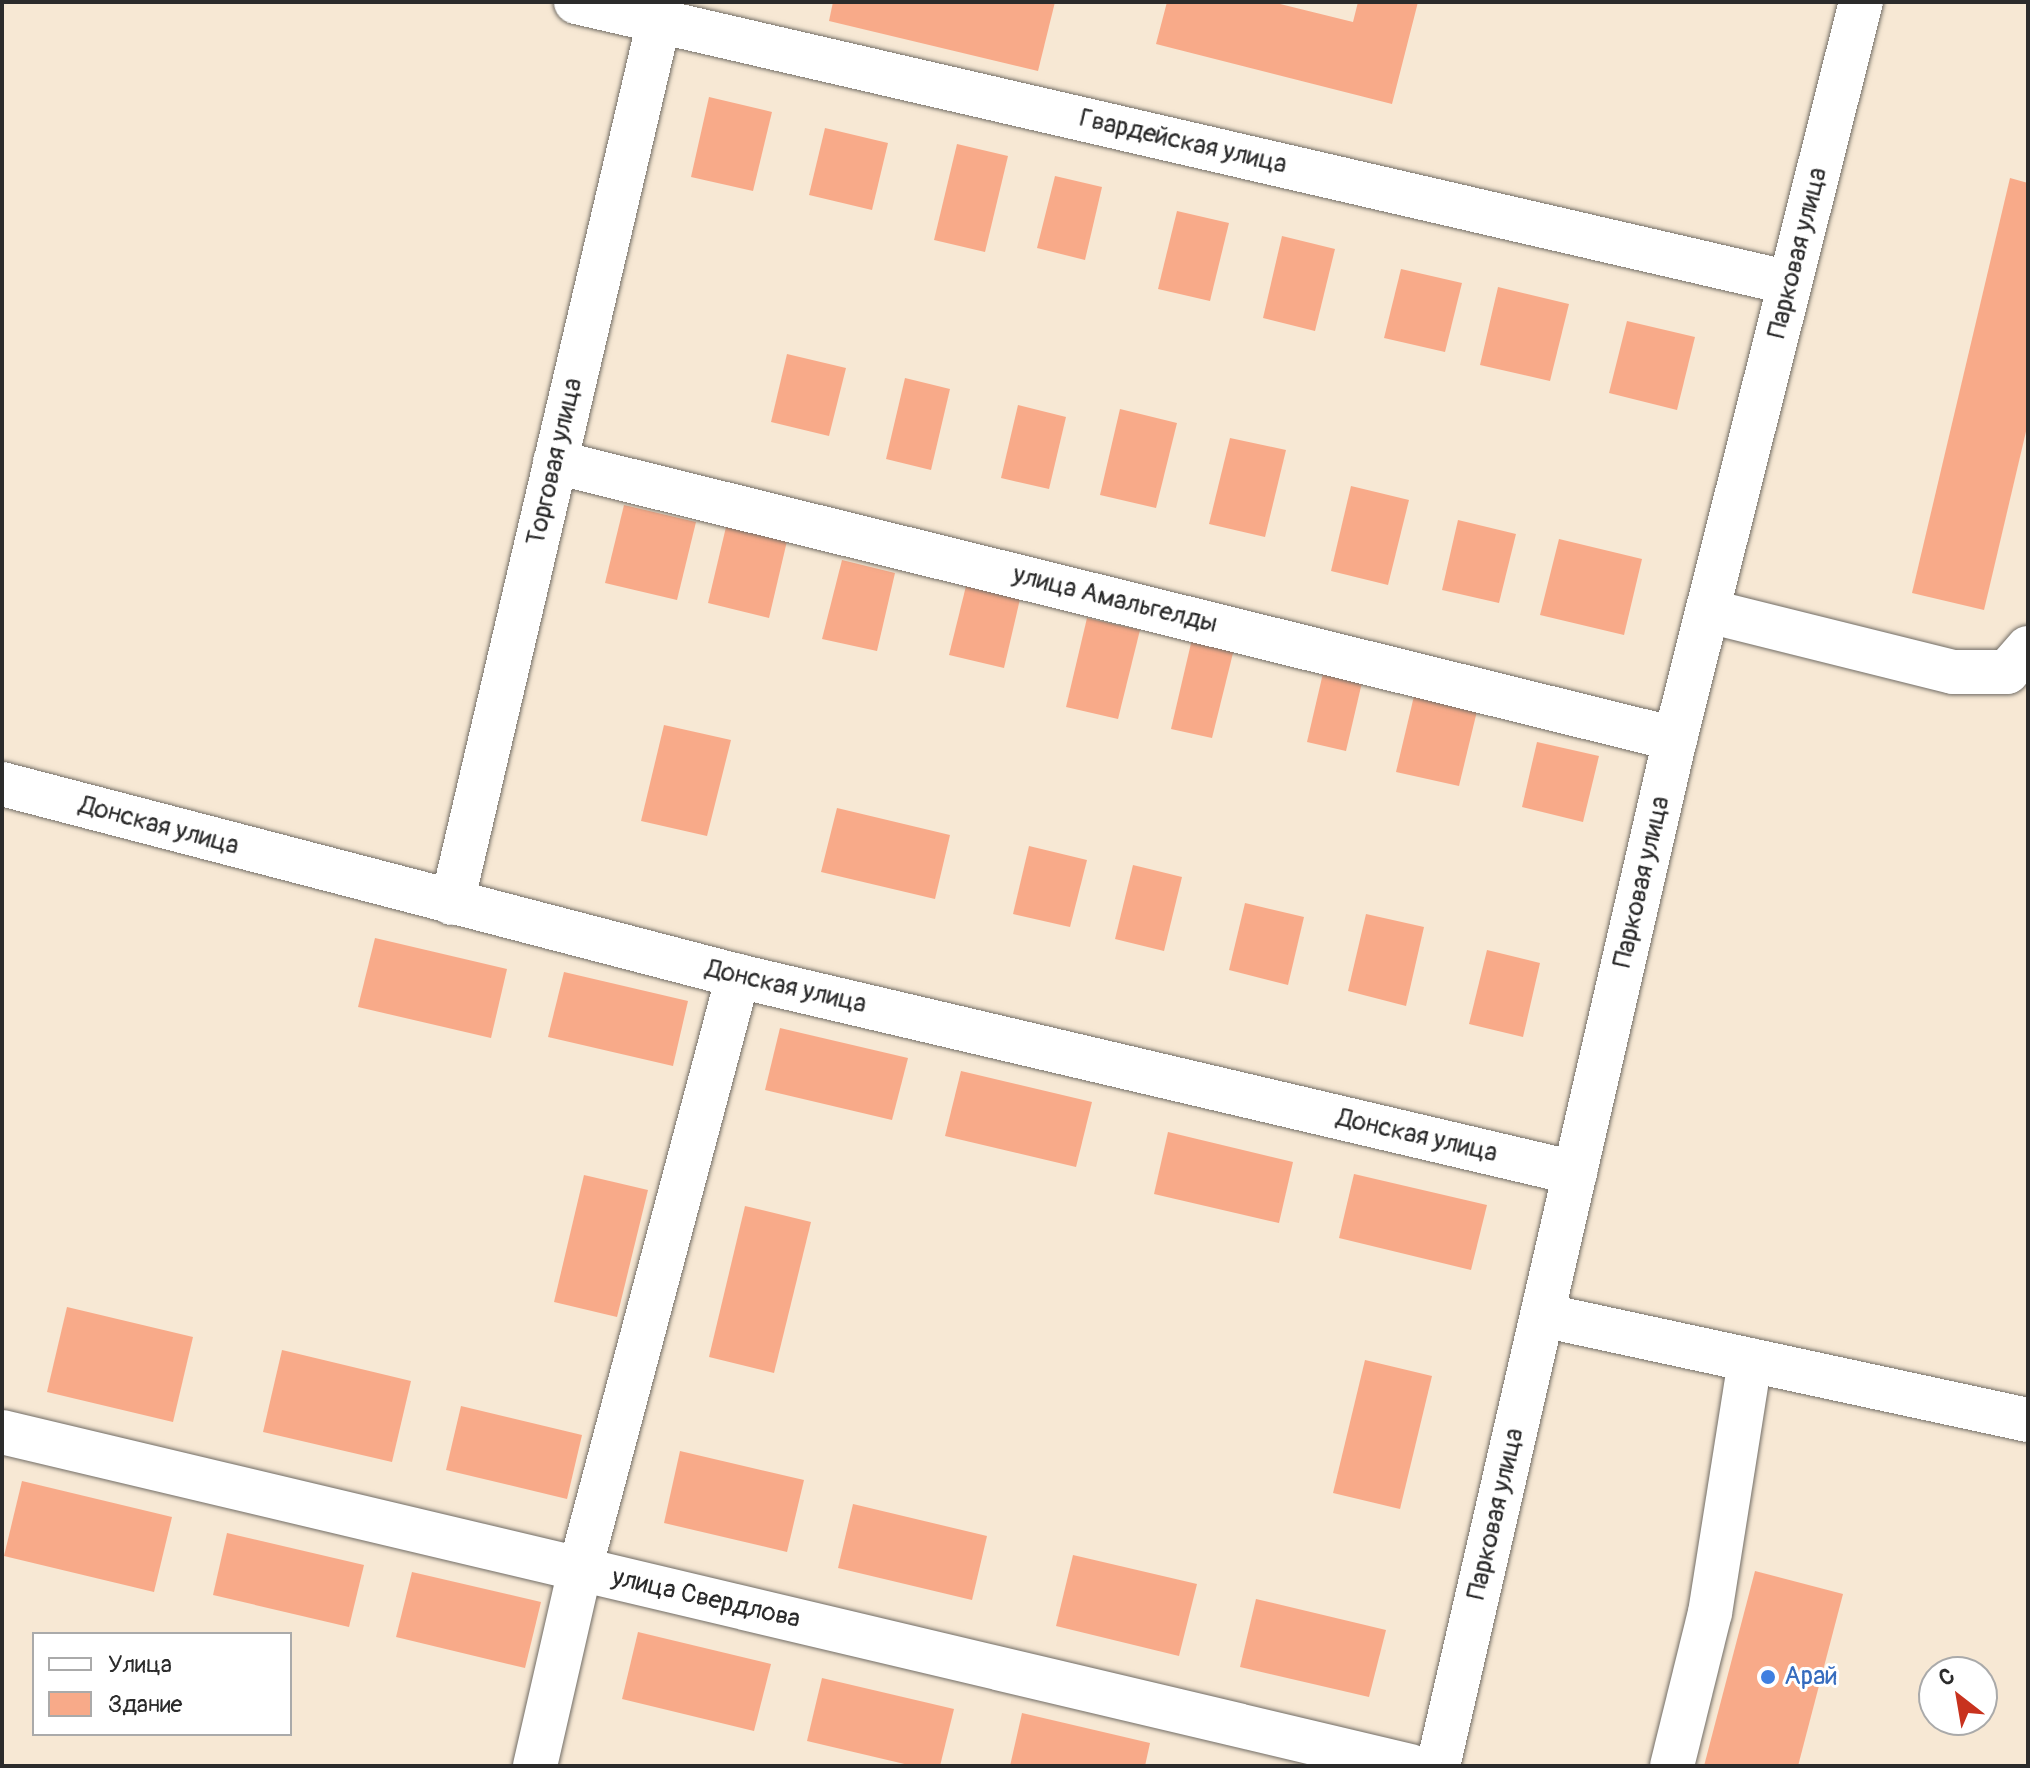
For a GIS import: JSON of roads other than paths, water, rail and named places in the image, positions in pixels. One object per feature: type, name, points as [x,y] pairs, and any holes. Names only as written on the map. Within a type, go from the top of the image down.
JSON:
[{"type":"street","name":"Гвардейская улица","points":[[576,2],[1790,283]]},
{"type":"street","name":"Парковая улица","points":[[1438,1766],[1675,739],[1861,2]]},
{"type":"street","name":"Торговая улица","points":[[452,903],[659,21]]},
{"type":"street","name":"улица Амальгелды","points":[[555,462],[1675,739]]},
{"type":"street","points":[[1708,611],[1953,672],[2007,672],[2028,648]]},
{"type":"street","name":"Донская улица","points":[[2,784],[738,976],[1575,1173]]},
{"type":"street","points":[[535,1766],[580,1569],[738,976]]},
{"type":"street","points":[[1542,1315],[2028,1420]]},
{"type":"street","points":[[1672,1766],[1710,1613],[1750,1360]]},
{"type":"street","name":"улица Свердлова","points":[[2,1432],[1411,1766]]},
{"type":"place","name":"Арай","points":[[1768,1677]]}]
